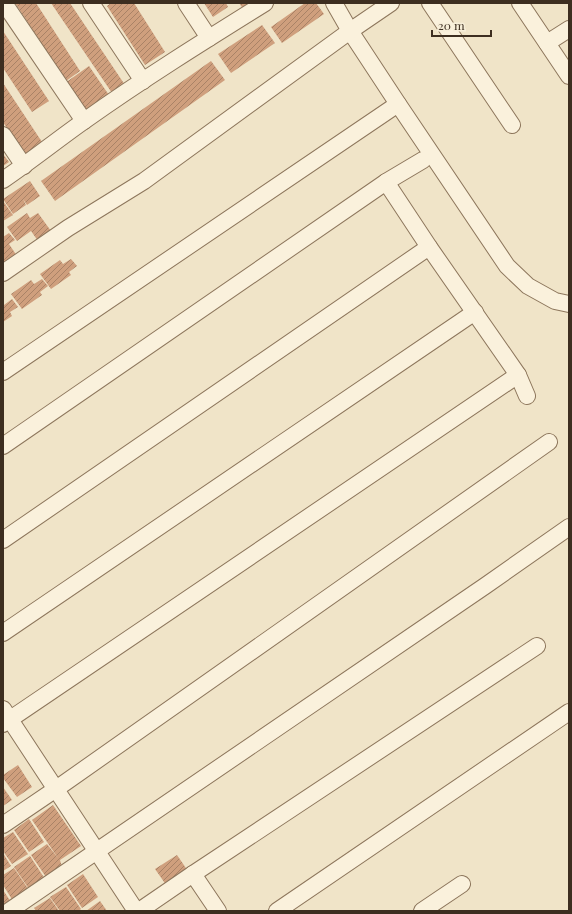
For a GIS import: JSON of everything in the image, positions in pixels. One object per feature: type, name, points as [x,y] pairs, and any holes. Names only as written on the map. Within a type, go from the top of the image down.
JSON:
[{"type":"street","points":[[4,3],[84,121]]},
{"type":"street","points":[[91,3],[143,81]]},
{"type":"street","points":[[186,3],[209,38]]},
{"type":"street","points":[[3,180],[84,121],[143,81],[265,3]]},
{"type":"street","points":[[334,3],[350,31],[398,104],[507,266],[528,286],[555,301],[569,304]]},
{"type":"street","points":[[3,273],[68,228],[144,181],[350,31],[391,3]]},
{"type":"street","points":[[430,3],[512,126]]},
{"type":"street","points":[[520,3],[569,76]]},
{"type":"street","points":[[547,44],[569,29]]},
{"type":"street","points":[[3,372],[398,104]]},
{"type":"street","points":[[3,135],[24,166]]},
{"type":"street","points":[[3,446],[386,182],[423,160]]},
{"type":"street","points":[[386,182],[429,247],[518,375],[527,396]]},
{"type":"street","points":[[3,540],[429,247]]},
{"type":"street","points":[[3,633],[475,312]]},
{"type":"street","points":[[518,375],[5,717],[56,789],[96,851],[138,911],[537,646]]},
{"type":"street","points":[[3,824],[56,789],[549,442]]},
{"type":"street","points":[[9,911],[569,527]]},
{"type":"street","points":[[278,911],[569,712]]},
{"type":"street","points":[[193,874],[218,911]]},
{"type":"street","points":[[422,911],[462,884]]},
{"type":"building","points":[[15,3],[36,3],[80,71],[66,81]]},
{"type":"building","points":[[51,3],[70,3],[125,85],[112,93]]},
{"type":"building","points":[[111,3],[134,3],[165,52],[145,65],[107,6]]},
{"type":"building","points":[[204,3],[226,3],[228,7],[213,17]]},
{"type":"building","points":[[239,3],[254,3],[244,10]]},
{"type":"building","points":[[305,3],[316,3],[324,14],[282,43],[271,27]]},
{"type":"building","points":[[262,25],[275,43],[231,73],[218,54]]},
{"type":"building","points":[[3,31],[49,101],[32,112],[3,68]]},
{"type":"building","points":[[211,61],[225,80],[55,201],[41,181]]},
{"type":"building","points":[[89,66],[111,98],[86,115],[65,83]]},
{"type":"building","points":[[3,83],[44,145],[26,158],[3,122]]},
{"type":"building","points":[[3,154],[9,162],[3,166]]},
{"type":"building","points":[[30,181],[40,196],[27,205],[23,199],[26,205],[13,214],[3,199]]},
{"type":"building","points":[[3,201],[13,215],[3,221]]},
{"type":"building","points":[[27,213],[30,218],[38,213],[51,231],[38,241],[31,231],[17,241],[7,227]]},
{"type":"building","points":[[9,233],[15,240],[9,244],[17,256],[3,265],[3,237]]},
{"type":"building","points":[[71,259],[77,266],[69,272],[71,275],[51,289],[40,274],[60,260],[63,264]]},
{"type":"building","points":[[42,279],[48,286],[40,292],[42,295],[22,309],[11,294],[31,280],[34,284]]},
{"type":"building","points":[[12,299],[18,307],[10,312],[12,316],[3,322],[3,303],[4,305]]},
{"type":"building","points":[[18,765],[32,787],[17,797],[3,778],[3,775]]},
{"type":"building","points":[[3,787],[12,800],[3,806]]},
{"type":"building","points":[[53,805],[81,846],[60,860],[62,867],[46,877],[31,855],[47,844],[58,858],[32,820]]},
{"type":"building","points":[[29,819],[44,842],[29,852],[14,830]]},
{"type":"building","points":[[13,832],[28,854],[12,864],[3,851],[3,838]]},
{"type":"building","points":[[3,853],[11,866],[3,871]]},
{"type":"building","points":[[177,855],[190,874],[169,889],[155,869]]},
{"type":"building","points":[[30,856],[45,879],[29,889],[14,867]]},
{"type":"building","points":[[14,868],[29,890],[13,901],[3,885],[3,875]]},
{"type":"building","points":[[83,874],[98,897],[82,908],[67,885]]},
{"type":"building","points":[[66,887],[81,909],[78,911],[60,911],[50,897]]},
{"type":"building","points":[[3,890],[11,902],[3,908]]},
{"type":"building","points":[[50,898],[59,911],[36,911],[34,908]]},
{"type":"building","points":[[100,901],[107,911],[86,911]]}]
